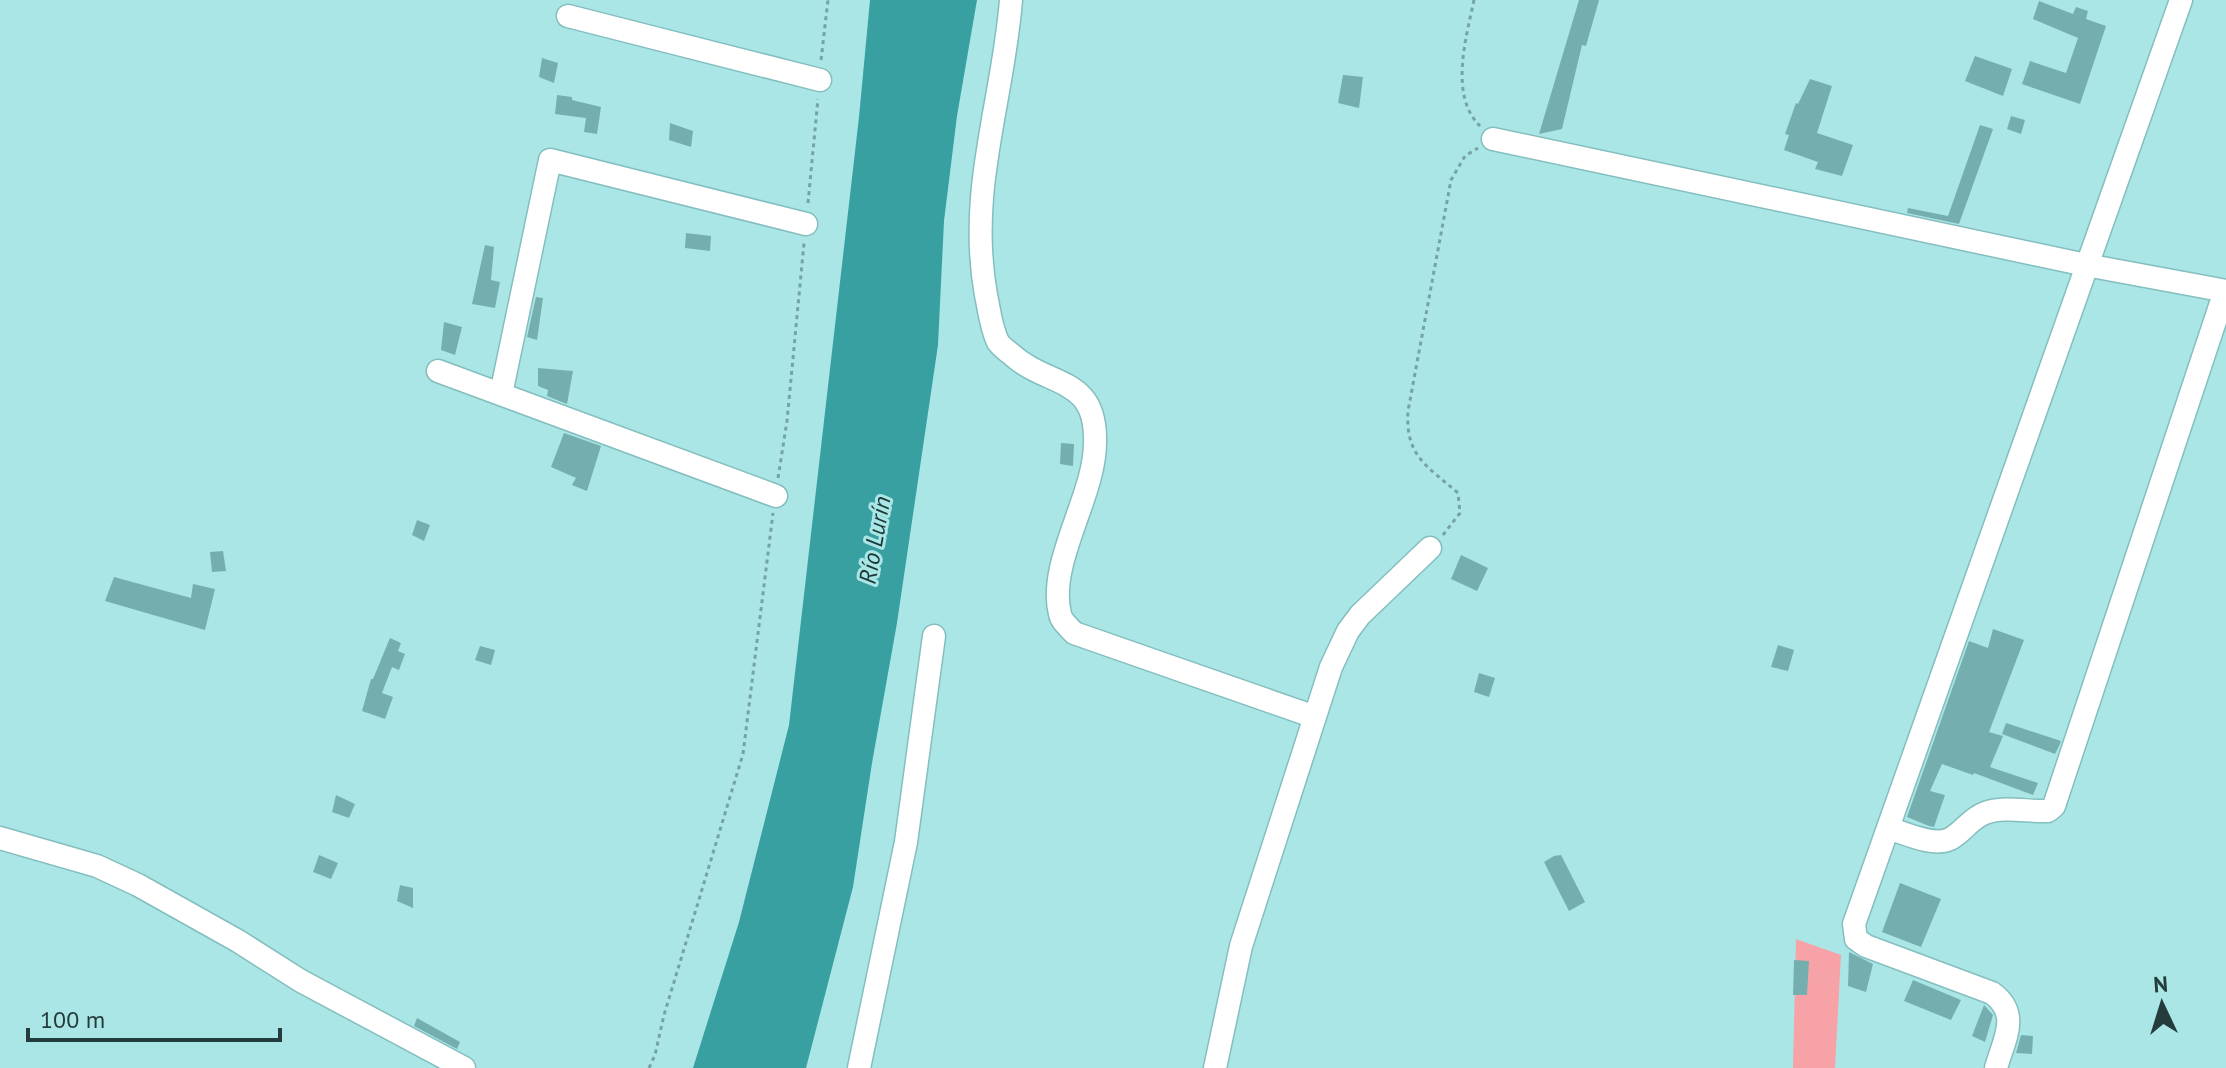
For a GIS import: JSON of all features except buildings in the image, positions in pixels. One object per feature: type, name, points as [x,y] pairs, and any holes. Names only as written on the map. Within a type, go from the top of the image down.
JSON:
[{"type":"street","points":[[1011,0],[981,192],[979,257],[999,343],[1024,367],[1075,388],[1091,411],[1095,443],[1091,471],[1057,592],[1060,618],[1074,633],[1315,717]]},
{"type":"street","points":[[1996,1068],[2009,1023],[2008,1010],[2002,1001],[1992,993],[1866,946],[1856,939],[1854,924],[2181,0]]},
{"type":"street","points":[[568,16],[820,80]]},
{"type":"street","points":[[1493,139],[2086,265],[2225,291],[2054,806],[2048,811],[1986,812],[1950,839],[1939,842],[1888,828]]},
{"type":"street","points":[[501,394],[550,160],[806,224]]},
{"type":"street","points":[[438,371],[776,496]]},
{"type":"street","points":[[1215,1068],[1241,946],[1331,667],[1348,631],[1360,615],[1430,548]]},
{"type":"street","points":[[859,1068],[906,842],[934,636]]},
{"type":"street","points":[[0,838],[97,866],[138,885],[238,941],[301,981],[464,1068]]},
{"type":"path","points":[[649,1068],[743,754],[787,421],[828,0]]},
{"type":"path","points":[[1430,548],[1460,513],[1458,493],[1425,464],[1411,446],[1406,432],[1451,180],[1465,156],[1493,139],[1470,116],[1463,99],[1464,65],[1474,0]]},
{"type":"shaded area","points":[[1796,939],[1841,955],[1835,1068],[1793,1068]]},
{"type":"water","name":"Río Lurín","points":[[870,0],[977,0],[957,116],[944,221],[938,345],[897,623],[853,887],[806,1068],[693,1068],[739,922],[789,725]]}]
